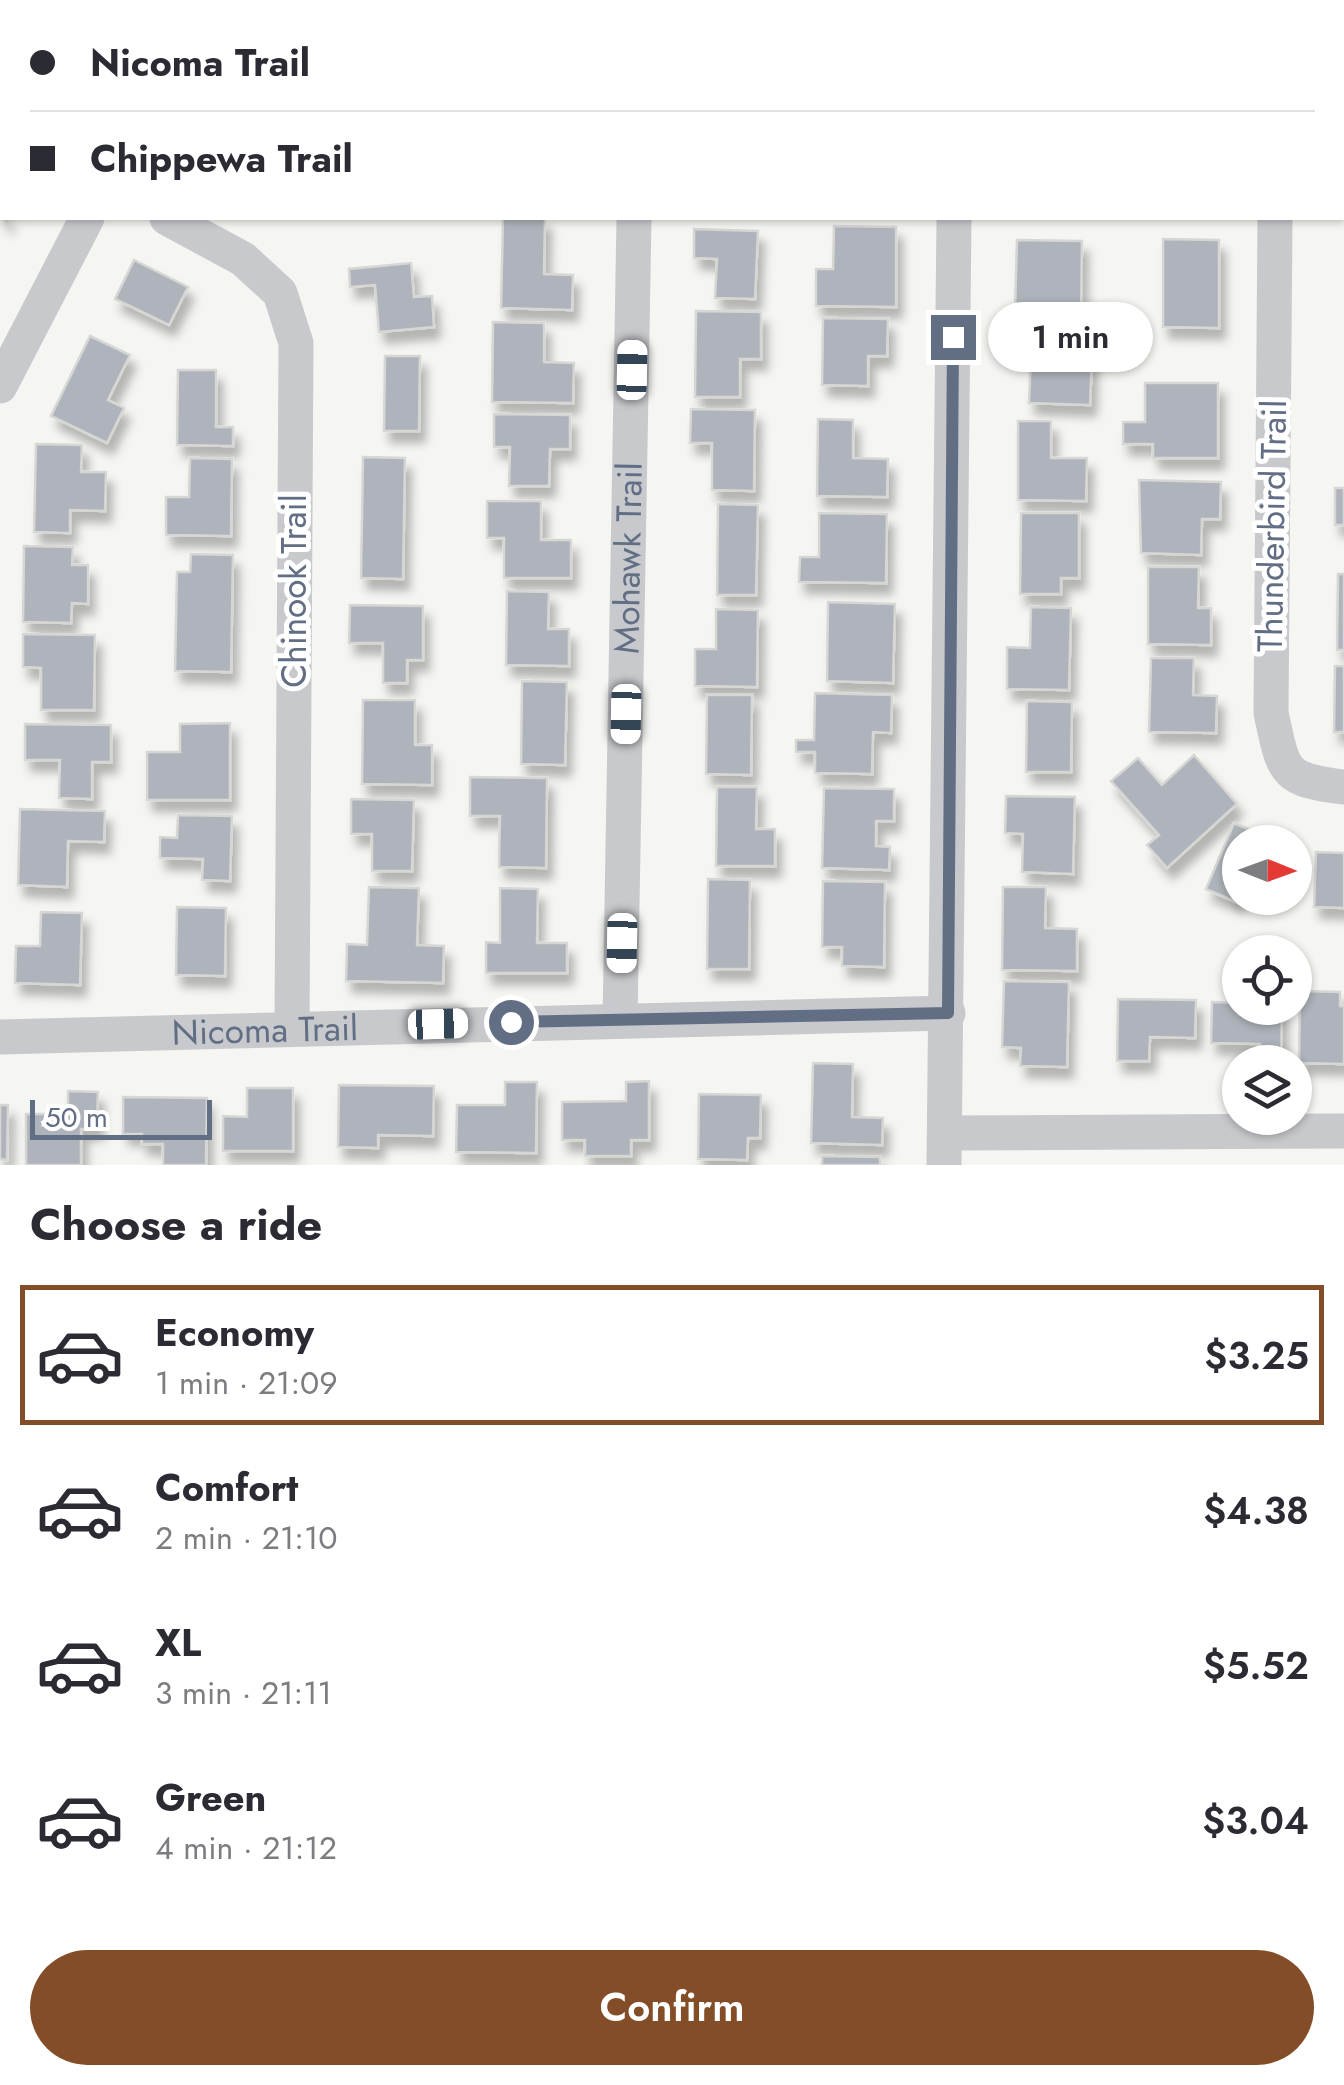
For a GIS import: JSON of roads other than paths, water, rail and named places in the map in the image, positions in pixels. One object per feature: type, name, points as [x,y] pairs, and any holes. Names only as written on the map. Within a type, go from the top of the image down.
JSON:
[{"type":"street","points":[[0,386],[86,220]]},
{"type":"street","name":"Chinook Trail","points":[[172,220],[243,259],[280,293],[296,343],[292,1028]]},
{"type":"street","name":"Mohawk Trail","points":[[620,1020],[634,220]]},
{"type":"street","points":[[954,220],[945,1149],[1344,1131]]},
{"type":"street","name":"Thunderbird Trail","points":[[1275,220],[1271,713],[1282,764],[1305,782],[1344,787]]},
{"type":"street","name":"Nicoma Trail","points":[[0,1037],[948,1013]]}]
